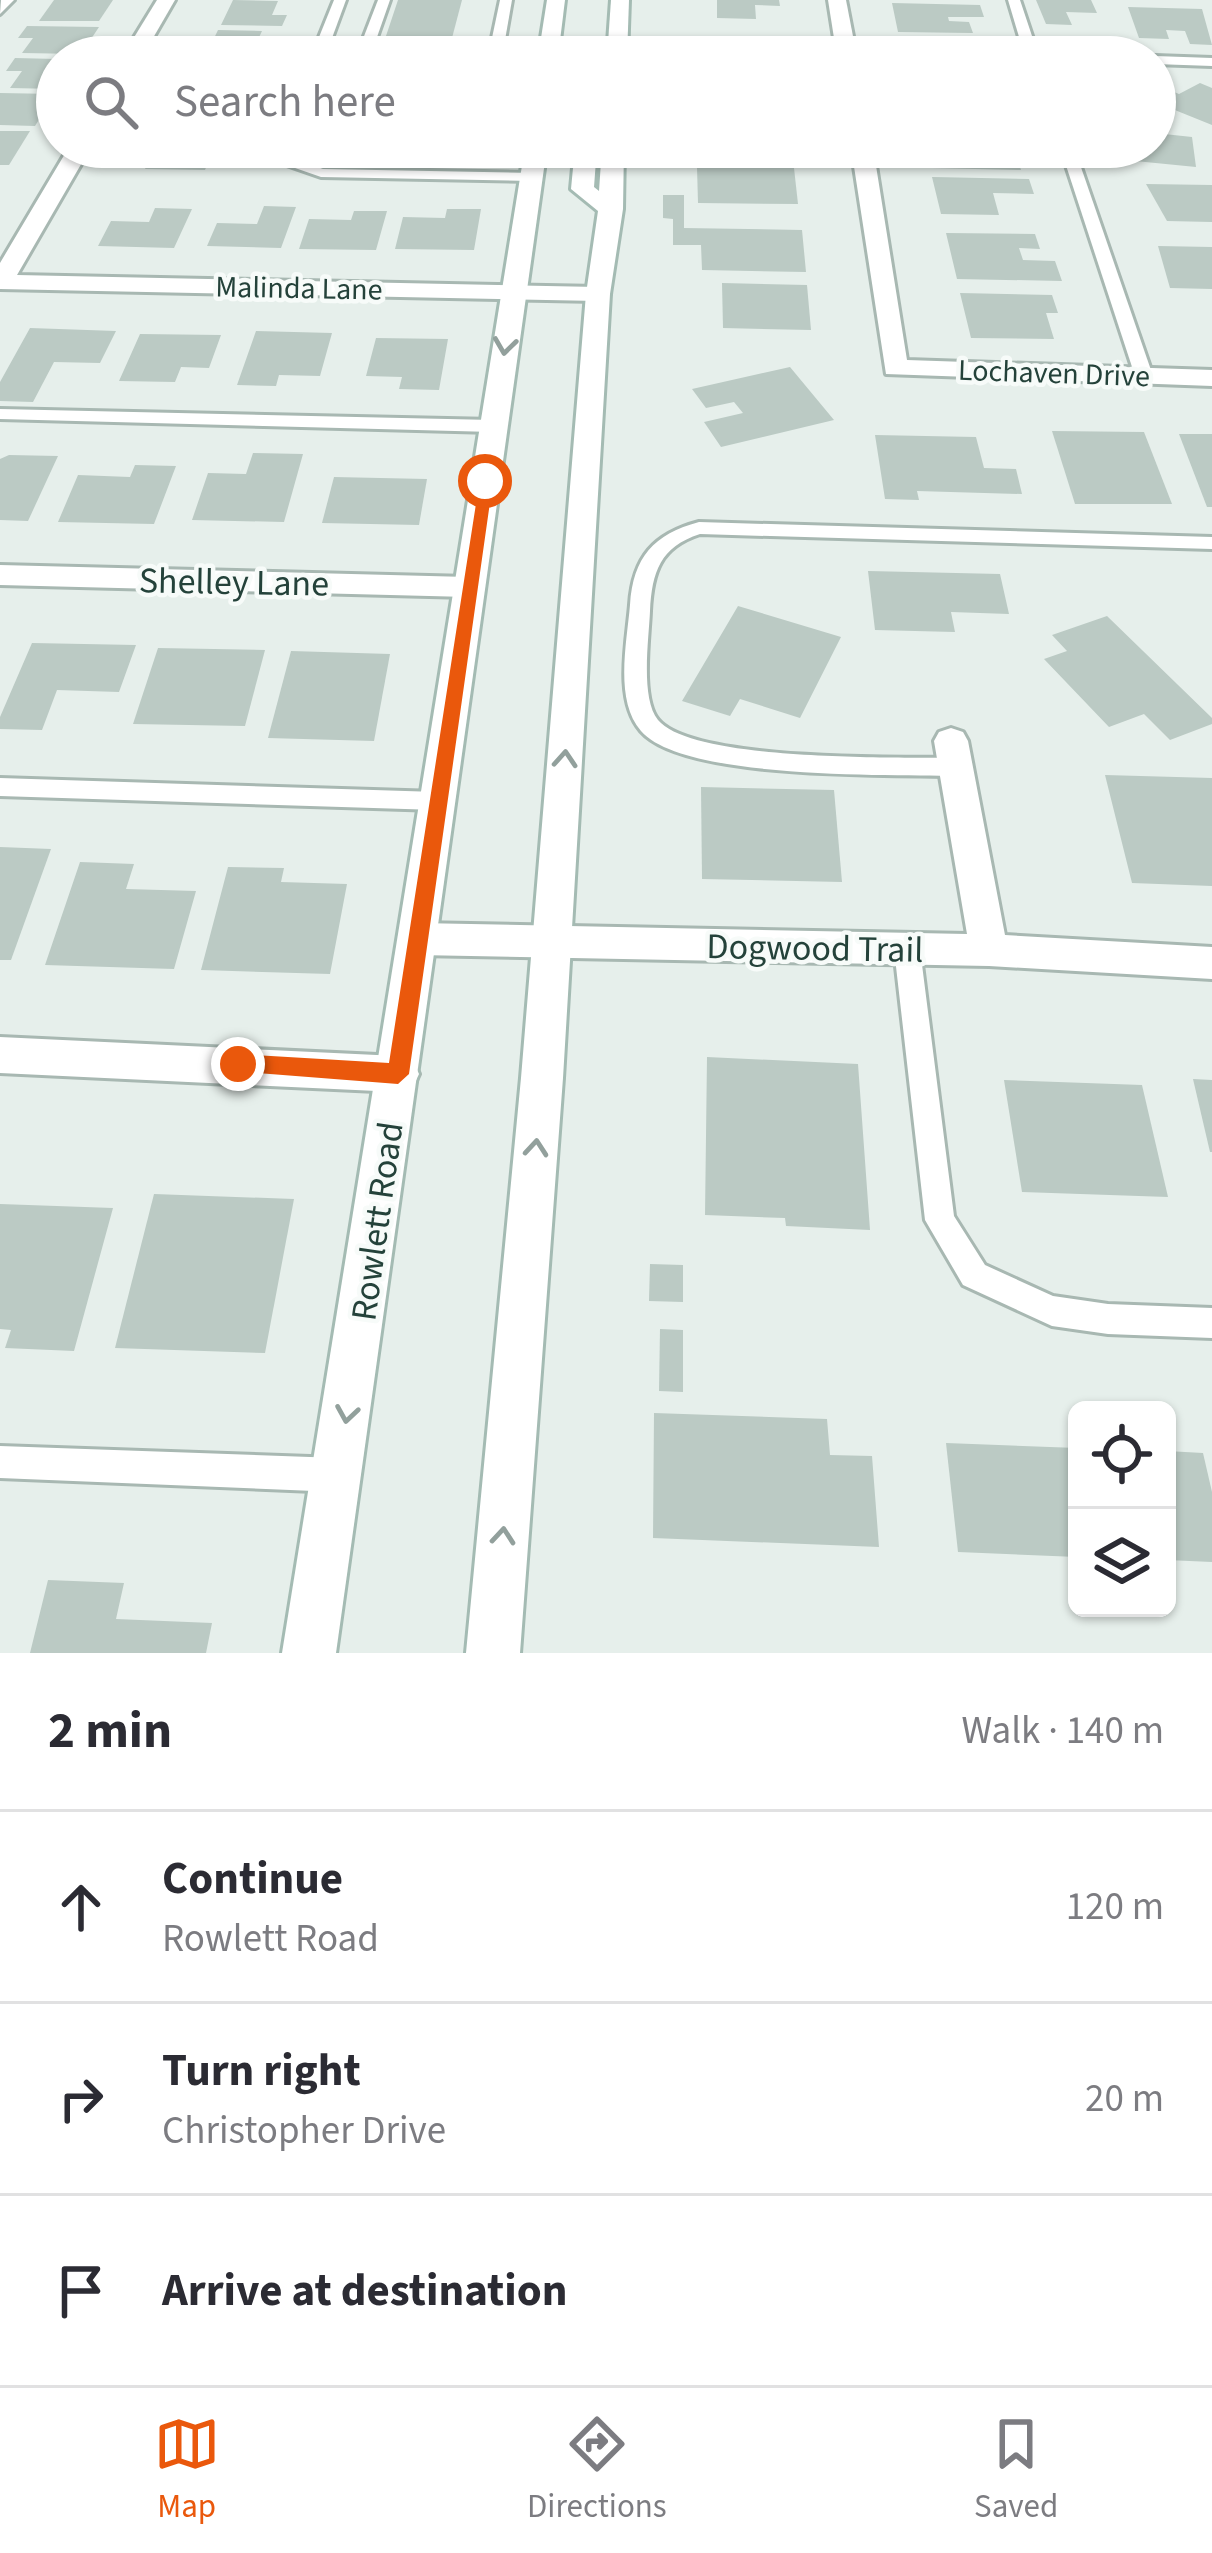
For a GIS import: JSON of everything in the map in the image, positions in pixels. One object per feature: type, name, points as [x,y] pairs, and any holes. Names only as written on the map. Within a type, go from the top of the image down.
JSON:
[{"type":"main road","points":[[145,36],[166,0]]},
{"type":"main road","points":[[551,36],[556,0]]},
{"type":"main road","points":[[618,36],[620,0]]},
{"type":"main road","points":[[837,0],[843,36]]},
{"type":"main road","points":[[0,282],[68,168]]},
{"type":"main road","name":"Rowlett Road","points":[[309,1653],[533,168]]},
{"type":"main road","points":[[584,168],[582,189],[610,208]]},
{"type":"main road","points":[[493,1653],[598,294],[612,168]]},
{"type":"main road","name":"Lochaven Drive","points":[[865,168],[895,368],[1212,378]]},
{"type":"main road","name":"Malinda Lane","points":[[0,282],[598,294]]},
{"type":"main road","name":"Shelley Lane","points":[[0,575],[468,587]]},
{"type":"main road","points":[[953,754],[989,950]]},
{"type":"main road","name":"Dogwood Trail","points":[[418,939],[989,950],[1212,963]]},
{"type":"main road","points":[[0,1055],[398,1074]]},
{"type":"lane","points":[[0,10],[8,0]]},
{"type":"lane","points":[[326,36],[340,0]]},
{"type":"lane","points":[[371,36],[384,0]]},
{"type":"lane","points":[[499,36],[506,0]]},
{"type":"lane","points":[[1014,0],[1025,36]]},
{"type":"lane","points":[[1176,61],[1212,62]]},
{"type":"lane","points":[[307,168],[321,173],[532,177]]},
{"type":"lane","points":[[1074,168],[1144,376]]},
{"type":"lane","points":[[0,414],[493,426]]},
{"type":"lane","points":[[953,754],[732,758],[686,748],[651,729],[638,696],[641,579],[652,549],[674,535],[699,528],[1211,546]]},
{"type":"lane","points":[[0,787],[437,801]]},
{"type":"lane","points":[[907,949],[940,1220],[974,1275],[1052,1311],[1108,1319],[1212,1323]]},
{"type":"lane","points":[[0,1462],[338,1475]]},
{"type":"building","points":[[54,0],[113,0],[99,21],[39,21]]},
{"type":"building","points":[[233,0],[278,1],[272,15],[287,15],[282,26],[221,25]]},
{"type":"building","points":[[398,0],[462,0],[453,36],[386,36]]},
{"type":"building","points":[[717,0],[779,0],[780,6],[755,5],[756,19],[717,18]]},
{"type":"building","points":[[1036,0],[1091,0],[1097,13],[1066,12],[1072,25],[1046,24]]},
{"type":"building","points":[[892,3],[980,5],[984,17],[948,17],[949,21],[969,22],[973,33],[898,32]]},
{"type":"building","points":[[1128,7],[1202,9],[1212,45],[1190,44],[1185,31],[1138,36]]},
{"type":"building","points":[[27,26],[99,27],[93,36],[36,36],[36,53],[22,53],[33,38],[18,38]]},
{"type":"building","points":[[218,30],[262,31],[260,36],[215,36]]},
{"type":"building","points":[[15,58],[36,58],[36,89],[10,88],[22,71],[6,71]]},
{"type":"building","points":[[1200,83],[1212,88],[1212,125],[1176,110],[1179,94]]},
{"type":"building","points":[[0,93],[36,94],[35,126],[0,125]]},
{"type":"building","points":[[0,131],[30,131],[9,165],[0,165]]},
{"type":"building","points":[[1176,135],[1192,137],[1196,167],[1176,165]]},
{"type":"building","points":[[146,168],[206,168],[205,170]]},
{"type":"building","points":[[697,168],[794,168],[798,204],[698,203]]},
{"type":"building","points":[[932,177],[1029,179],[1034,194],[993,193],[999,215],[941,214]]},
{"type":"building","points":[[1146,184],[1212,185],[1212,222],[1167,221]]},
{"type":"building","points":[[663,195],[684,195],[684,228],[802,230],[806,272],[702,270],[701,245],[673,245],[673,219],[663,218]]},
{"type":"building","points":[[264,206],[296,207],[281,248],[207,246],[217,223],[257,224]]},
{"type":"building","points":[[155,208],[192,209],[174,248],[98,246],[111,221],[149,222]]},
{"type":"building","points":[[447,209],[481,209],[474,250],[395,249],[403,217],[445,218]]},
{"type":"building","points":[[354,211],[387,211],[376,250],[299,249],[309,219],[351,220]]},
{"type":"building","points":[[946,233],[1035,234],[1040,249],[1019,248],[1023,260],[1055,261],[1062,281],[957,279]]},
{"type":"building","points":[[1158,246],[1212,247],[1212,289],[1170,288]]},
{"type":"building","points":[[722,283],[807,285],[811,330],[723,328]]},
{"type":"building","points":[[960,293],[1052,295],[1058,313],[1046,313],[1054,339],[971,338]]},
{"type":"building","points":[[30,328],[116,331],[100,363],[54,362],[33,402],[0,401],[0,382]]},
{"type":"building","points":[[256,331],[332,333],[320,376],[279,375],[276,386],[237,385]]},
{"type":"building","points":[[140,334],[221,335],[209,368],[181,367],[175,382],[119,381]]},
{"type":"building","points":[[376,338],[448,339],[439,390],[399,389],[402,377],[366,376]]},
{"type":"building","points":[[790,367],[834,420],[721,447],[704,422],[743,413],[734,402],[706,408],[692,389]]},
{"type":"building","points":[[1052,431],[1144,432],[1172,504],[1075,504]]},
{"type":"building","points":[[1179,434],[1212,434],[1212,507],[1207,507]]},
{"type":"building","points":[[875,435],[976,437],[984,468],[1016,469],[1022,494],[917,491],[919,500],[885,499]]},
{"type":"building","points":[[253,453],[303,454],[284,522],[192,520],[208,473],[246,474]]},
{"type":"building","points":[[58,456],[28,521],[0,520],[0,459]]},
{"type":"building","points":[[135,465],[176,466],[154,524],[58,522],[78,475],[130,477]]},
{"type":"building","points":[[334,477],[427,479],[419,525],[322,523]]},
{"type":"building","points":[[868,571],[1000,574],[1009,614],[951,612],[955,632],[875,630]]},
{"type":"building","points":[[738,606],[841,637],[800,718],[740,699],[730,716],[682,701]]},
{"type":"building","points":[[1107,616],[1212,718],[1212,724],[1170,740],[1144,714],[1109,727],[1044,659],[1067,651],[1052,635]]},
{"type":"building","points":[[32,643],[136,645],[119,692],[57,690],[42,730],[0,729],[0,717]]},
{"type":"building","points":[[158,648],[265,650],[245,726],[133,724]]},
{"type":"building","points":[[291,651],[390,654],[374,741],[268,738]]},
{"type":"building","points":[[1105,775],[1212,778],[1212,886],[1132,883]]},
{"type":"building","points":[[701,787],[834,790],[842,882],[702,879]]},
{"type":"building","points":[[0,847],[51,849],[11,960],[0,960]]},
{"type":"building","points":[[80,862],[134,864],[126,889],[196,891],[174,969],[45,965]]},
{"type":"building","points":[[228,867],[284,868],[281,882],[347,884],[330,974],[201,970]]},
{"type":"building","points":[[707,1057],[858,1064],[870,1230],[786,1226],[785,1218],[705,1215]]},
{"type":"building","points":[[1193,1079],[1212,1080],[1212,1152],[1210,1152]]},
{"type":"building","points":[[1004,1080],[1142,1085],[1168,1197],[1022,1192]]},
{"type":"building","points":[[154,1194],[294,1199],[265,1353],[115,1348]]},
{"type":"building","points":[[0,1204],[113,1208],[74,1351],[5,1348],[11,1330],[0,1329]]},
{"type":"building","points":[[650,1264],[683,1265],[683,1302],[649,1301]]},
{"type":"building","points":[[660,1329],[683,1330],[683,1392],[659,1391]]},
{"type":"building","points":[[654,1413],[827,1419],[830,1455],[872,1456],[879,1547],[653,1538]]},
{"type":"building","points":[[946,1443],[1068,1448],[1068,1557],[958,1552]]},
{"type":"building","points":[[1176,1452],[1203,1453],[1212,1492],[1212,1562],[1176,1560]]},
{"type":"building","points":[[48,1580],[124,1583],[116,1619],[212,1623],[206,1653],[30,1653]]},
{"type":"route","points":[[238,1064],[398,1074],[485,481]]}]
